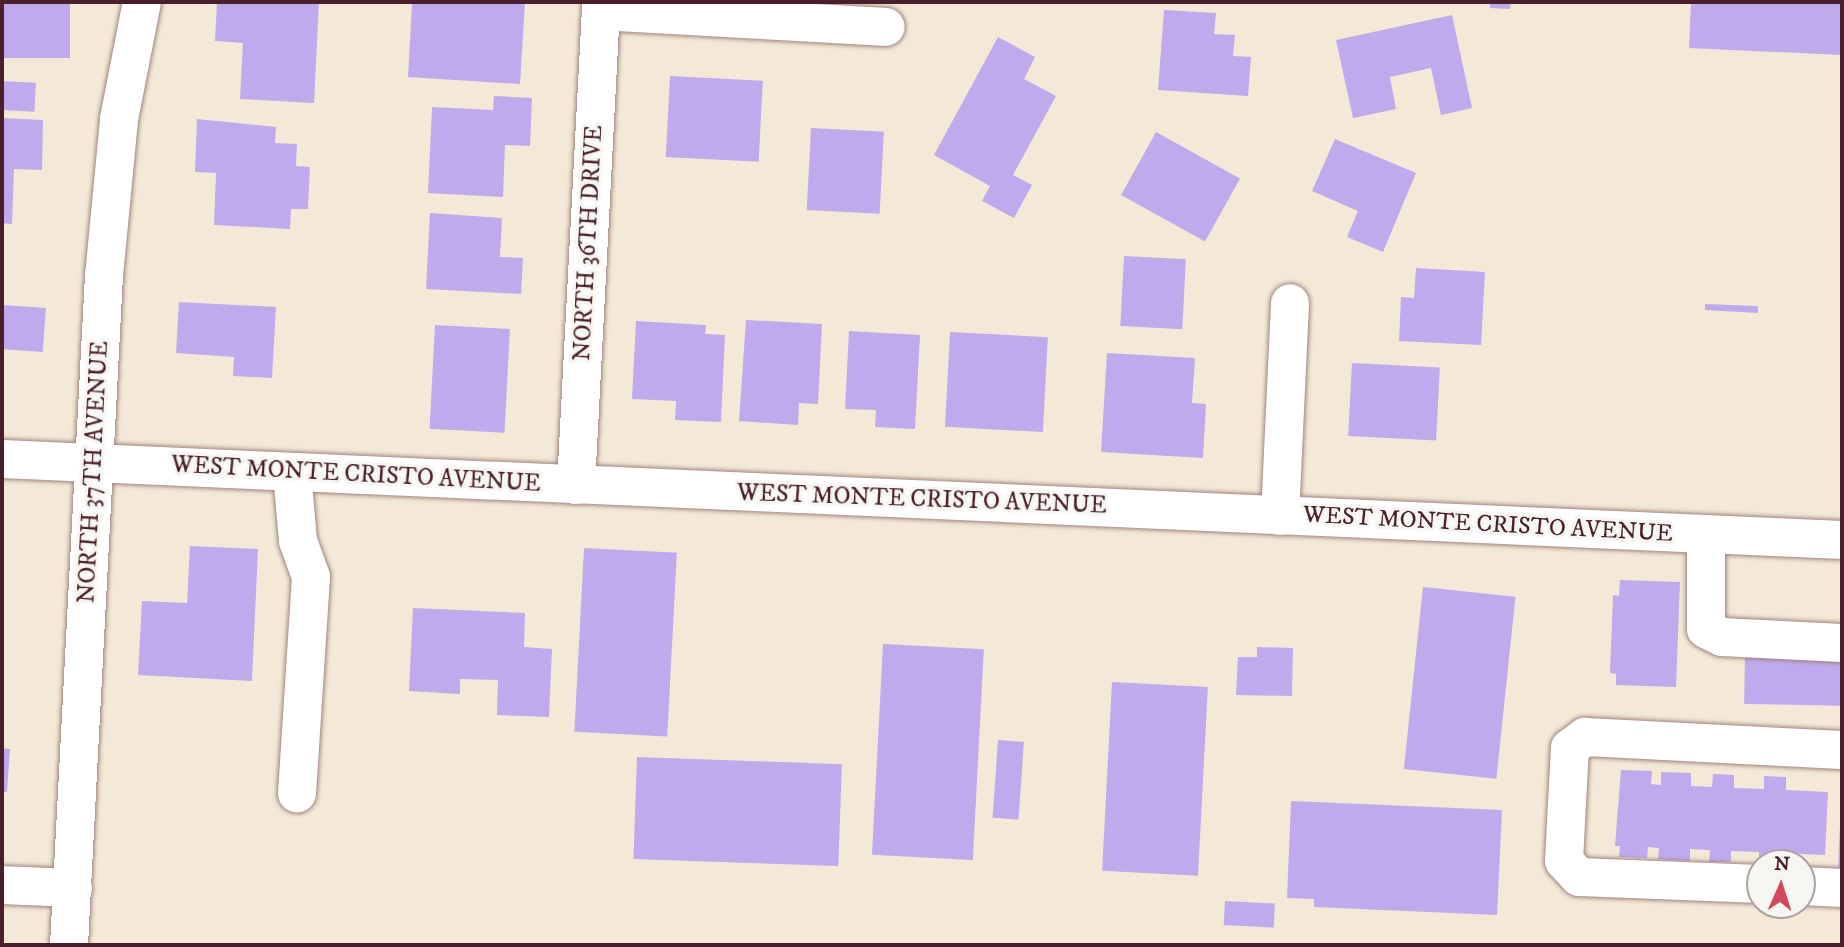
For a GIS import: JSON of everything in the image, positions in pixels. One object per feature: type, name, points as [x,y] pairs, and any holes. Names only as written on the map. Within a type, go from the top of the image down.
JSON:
[{"type":"street","name":"NORTH 37TH AVENUE","points":[[69,945],[114,164],[142,2]]},
{"type":"street","points":[[601,7],[886,27]]},
{"type":"street","name":"NORTH 36TH DRIVE","points":[[576,485],[601,7]]},
{"type":"street","points":[[1280,516],[1290,303]]},
{"type":"street","name":"WEST MONTE CRISTO AVENUE","points":[[2,459],[1842,540]]},
{"type":"street","points":[[292,472],[298,541],[310,577],[297,794]]},
{"type":"street","points":[[1706,535],[1706,629],[1722,636],[1842,643]]},
{"type":"street","points":[[1746,883],[1579,877],[1564,862],[1570,748],[1585,737],[1842,750]]},
{"type":"street","points":[[2,885],[73,888]]},
{"type":"street","points":[[1816,887],[1842,888]]},
{"type":"building","points":[[2,2],[70,2],[70,58],[2,58]]},
{"type":"building","points":[[217,2],[319,2],[314,103],[240,99],[243,43],[215,41]]},
{"type":"building","points":[[525,2],[520,84],[408,77],[412,4]]},
{"type":"building","points":[[1490,2],[1511,2],[1510,9],[1490,8]]},
{"type":"building","points":[[1691,2],[1842,2],[1842,55],[1689,48]]},
{"type":"building","points":[[1164,10],[1216,13],[1214,34],[1235,35],[1233,56],[1251,57],[1248,96],[1158,90]]},
{"type":"building","points":[[1452,15],[1472,108],[1441,115],[1431,68],[1390,77],[1396,109],[1353,118],[1336,40]]},
{"type":"building","points":[[998,37],[1035,57],[1024,79],[1056,96],[1013,175],[1032,185],[1014,218],[982,201],[990,186],[934,155]]},
{"type":"building","points":[[670,76],[763,81],[759,162],[666,157]]},
{"type":"building","points":[[2,81],[36,83],[34,112],[2,110]]},
{"type":"building","points":[[494,96],[532,98],[530,146],[505,145],[503,197],[428,193],[432,107],[493,110]]},
{"type":"building","points":[[2,118],[43,120],[42,170],[14,169],[12,224],[2,223]]},
{"type":"building","points":[[197,119],[276,127],[275,143],[297,144],[296,166],[310,167],[308,209],[291,209],[290,229],[214,225],[216,173],[195,172]]},
{"type":"building","points":[[811,128],[884,132],[880,214],[807,210]]},
{"type":"building","points":[[1156,132],[1240,179],[1205,242],[1121,195]]},
{"type":"building","points":[[1335,139],[1416,173],[1383,252],[1347,237],[1358,211],[1312,191]]},
{"type":"building","points":[[430,213],[502,218],[500,257],[523,258],[521,294],[426,289]]},
{"type":"building","points":[[1124,256],[1186,259],[1182,329],[1120,326]]},
{"type":"building","points":[[1416,268],[1485,272],[1481,345],[1399,341],[1401,297],[1414,298]]},
{"type":"building","points":[[179,302],[276,307],[272,378],[233,376],[234,357],[176,353]]},
{"type":"building","points":[[1705,304],[1758,306],[1758,313],[1705,310]]},
{"type":"building","points":[[2,305],[46,308],[43,352],[2,349]]},
{"type":"building","points":[[746,320],[822,324],[818,404],[799,403],[798,425],[739,421]]},
{"type":"building","points":[[636,321],[706,325],[705,334],[725,335],[721,422],[675,420],[676,401],[632,399]]},
{"type":"building","points":[[435,325],[510,329],[504,433],[430,429]]},
{"type":"building","points":[[849,331],[920,335],[915,429],[875,427],[876,410],[845,409]]},
{"type":"building","points":[[950,332],[1048,337],[1043,432],[945,427]]},
{"type":"building","points":[[1107,353],[1195,358],[1192,403],[1206,404],[1203,458],[1101,452]]},
{"type":"building","points":[[1352,363],[1440,368],[1436,441],[1348,436]]},
{"type":"building","points":[[190,546],[258,549],[252,681],[138,675],[142,601],[187,603]]},
{"type":"building","points":[[584,548],[677,553],[667,737],[574,732]]},
{"type":"building","points":[[1620,580],[1680,582],[1676,687],[1616,685],[1616,674],[1610,673],[1613,595],[1619,596]]},
{"type":"building","points":[[1423,587],[1515,597],[1496,779],[1404,769]]},
{"type":"building","points":[[413,608],[525,613],[524,647],[552,649],[549,717],[497,715],[498,680],[460,679],[460,694],[409,691]]},
{"type":"building","points":[[883,644],[984,649],[973,860],[872,855]]},
{"type":"building","points":[[1257,647],[1293,648],[1292,696],[1236,695],[1238,657],[1257,657]]},
{"type":"building","points":[[1745,654],[1842,656],[1841,706],[1744,704]]},
{"type":"building","points":[[1112,682],[1208,687],[1198,876],[1102,871]]},
{"type":"building","points":[[998,740],[1024,742],[1018,820],[993,818]]},
{"type":"building","points":[[2,748],[10,749],[7,792],[2,792]]},
{"type":"building","points":[[637,757],[842,764],[838,866],[633,859]]},
{"type":"building","points":[[1621,770],[1652,771],[1651,784],[1661,785],[1661,772],[1691,773],[1691,786],[1712,787],[1713,774],[1734,775],[1734,788],[1764,789],[1764,776],[1786,777],[1786,790],[1828,792],[1825,855],[1816,855],[1816,849],[1746,849],[1746,852],[1731,851],[1731,862],[1709,862],[1710,850],[1690,849],[1690,861],[1658,859],[1659,848],[1648,847],[1647,858],[1619,857],[1620,846],[1615,846]]},
{"type":"building","points":[[1291,801],[1502,810],[1497,915],[1314,907],[1314,899],[1287,898]]},
{"type":"building","points":[[1840,826],[1842,867],[1838,867]]},
{"type":"building","points":[[1225,901],[1275,904],[1274,928],[1224,925]]}]
